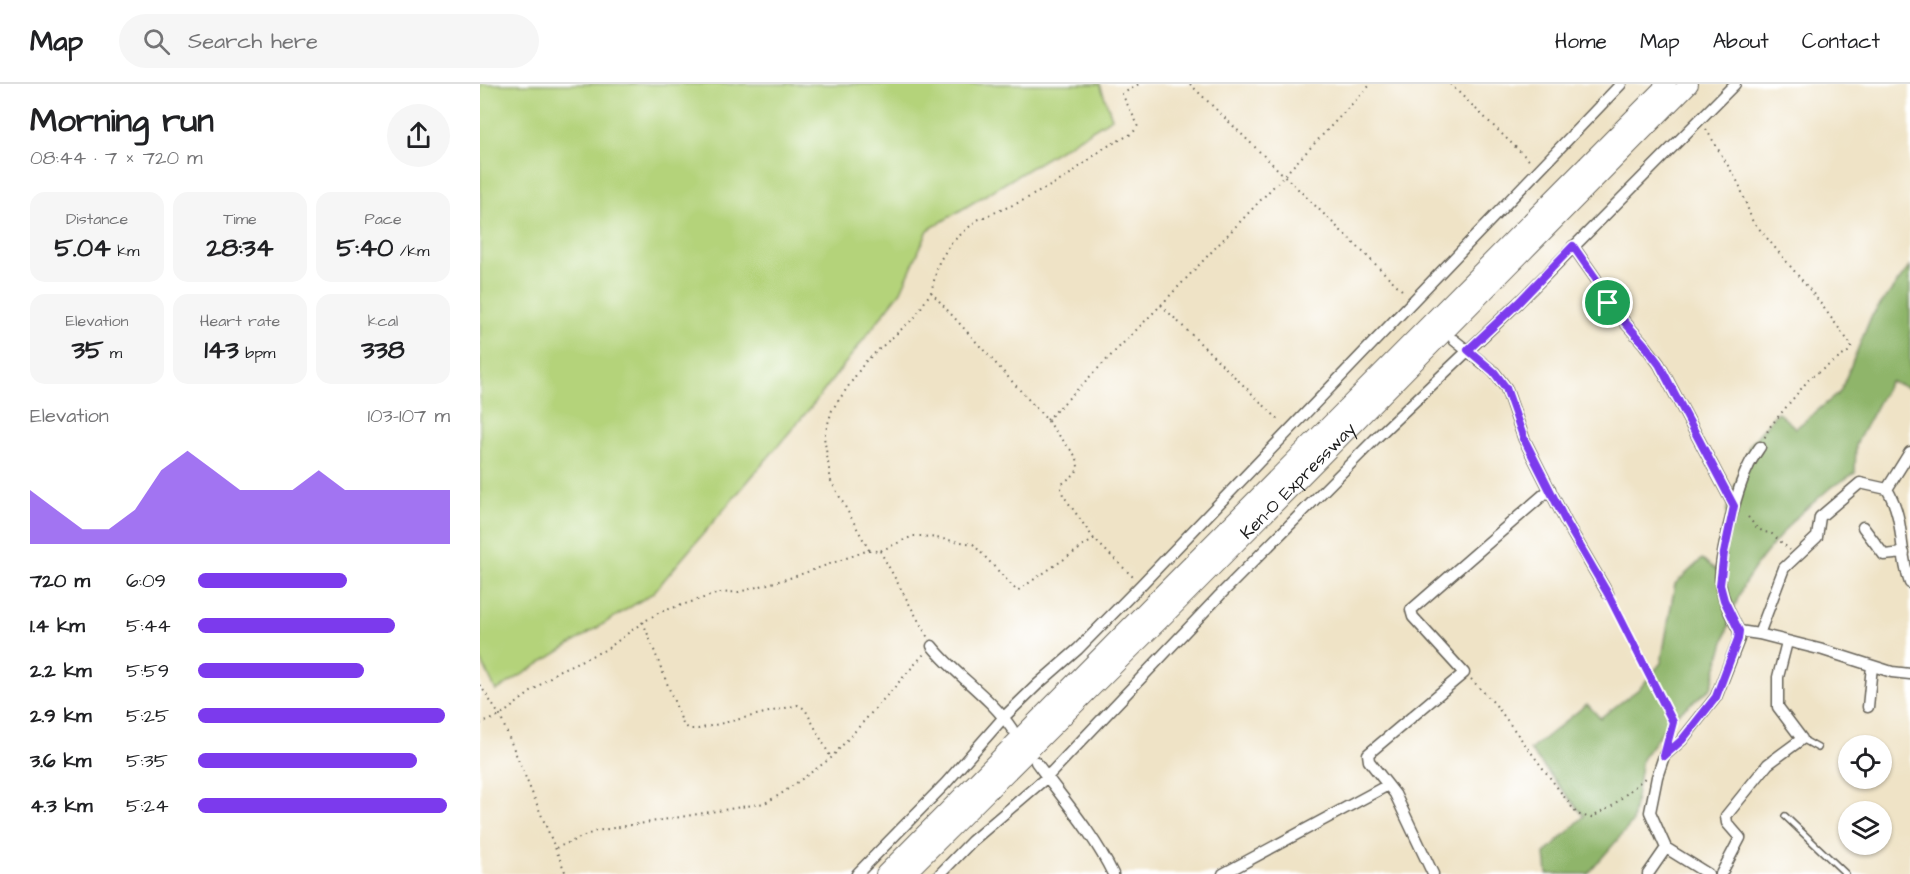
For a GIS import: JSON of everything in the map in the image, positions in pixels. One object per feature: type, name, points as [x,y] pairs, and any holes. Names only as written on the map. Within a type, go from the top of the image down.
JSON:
[{"type":"highway","name":"Ken-O Expressway","points":[[885,874],[1667,84]]},
{"type":"highway","name":"Ken-O Expressway","points":[[907,874],[929,849],[1174,606],[1689,84]]},
{"type":"street","points":[[857,874],[946,783],[1004,717],[1078,650],[1142,585],[1621,84]]},
{"type":"street","points":[[940,874],[972,841],[1047,777],[1228,587],[1367,447],[1518,303],[1735,84]]},
{"type":"street","points":[[1573,246],[1596,279],[1608,303],[1659,364],[1734,506]]},
{"type":"street","points":[[1454,340],[1494,372],[1506,388],[1524,439],[1566,522],[1608,594]]},
{"type":"street","points":[[1705,873],[1666,848],[1650,812],[1663,760],[1716,697],[1738,639],[1739,631],[1724,600],[1720,585],[1734,506],[1748,466],[1760,447]]},
{"type":"street","points":[[1887,489],[1910,452]]},
{"type":"street","points":[[1760,634],[1784,568],[1817,537],[1820,517],[1860,483],[1887,489],[1895,503],[1906,529],[1904,553],[1910,583]]},
{"type":"street","points":[[1433,874],[1395,794],[1369,761],[1368,754],[1464,673],[1413,617],[1412,610],[1550,489]]},
{"type":"street","points":[[1863,527],[1884,555],[1904,553]]},
{"type":"street","points":[[1739,631],[1823,650],[1892,672],[1910,674]]},
{"type":"street","points":[[1720,874],[1740,838],[1727,823],[1726,816],[1768,764],[1802,739],[1778,707],[1778,677],[1787,642]]},
{"type":"street","points":[[932,646],[947,664],[979,690],[1012,729]]},
{"type":"street","points":[[1868,707],[1872,666]]},
{"type":"street","points":[[1036,762],[1081,820],[1113,874]]},
{"type":"street","points":[[1223,874],[1388,785]]},
{"type":"street","points":[[1648,874],[1666,848]]},
{"type":"lane","points":[[1802,739],[1818,748]]},
{"type":"lane","points":[[1785,816],[1846,874]]},
{"type":"path","points":[[869,550],[831,481],[824,437],[832,410],[865,362],[915,317],[931,292],[939,262],[951,243],[977,220],[1020,202],[1065,178],[1104,148],[1133,133],[1138,125],[1122,94],[1139,84]]},
{"type":"path","points":[[1190,84],[1414,302]]},
{"type":"path","points":[[1047,420],[1161,305],[1371,84]]},
{"type":"path","points":[[1450,84],[1539,170]]},
{"type":"path","points":[[1700,120],[1739,184],[1752,220],[1815,296],[1852,346],[1848,352],[1810,378],[1769,428],[1760,447]]},
{"type":"path","points":[[931,292],[1047,420],[1077,458],[1076,473],[1062,484],[1063,495],[1094,539],[1142,585]]},
{"type":"path","points":[[1161,305],[1290,430]]},
{"type":"path","points":[[1748,517],[1758,528],[1764,532],[1771,532],[1797,555]]},
{"type":"path","points":[[480,724],[500,716],[558,671],[607,649],[660,612],[719,593],[739,592],[793,577],[869,550],[880,551],[913,536],[973,544],[1017,591],[1094,539]]},
{"type":"path","points":[[556,848],[596,831],[765,803],[831,758],[932,646],[880,551]]},
{"type":"path","points":[[1464,673],[1495,704],[1577,814],[1591,818],[1612,806],[1663,760],[1673,722],[1608,594]]},
{"type":"path","points":[[643,622],[683,724],[689,729],[698,729],[798,705],[805,709],[831,758]]},
{"type":"path","points":[[480,685],[500,716],[566,874]]},
{"type":"green space","points":[[480,84],[1100,84],[1112,118],[928,230],[901,291],[816,401],[653,593],[496,691],[480,658]]},
{"type":"green space","points":[[1910,266],[1910,389],[1890,381],[1856,444],[1855,473],[1830,488],[1793,520],[1744,584],[1732,613],[1711,688],[1672,718],[1642,759],[1632,823],[1588,874],[1547,874],[1545,854],[1584,816],[1530,750],[1587,704],[1600,718],[1640,688],[1661,663],[1675,584],[1702,559],[1725,576],[1727,509],[1749,446],[1777,412],[1796,428],[1840,392],[1871,317]]},
{"type":"route","points":[[1573,246],[1596,279],[1608,303],[1659,364],[1734,506],[1720,585],[1724,600],[1739,631],[1738,639],[1716,697],[1682,740],[1664,756],[1673,722],[1608,594],[1566,522],[1524,439],[1506,388],[1494,372],[1468,350],[1573,246]]}]
